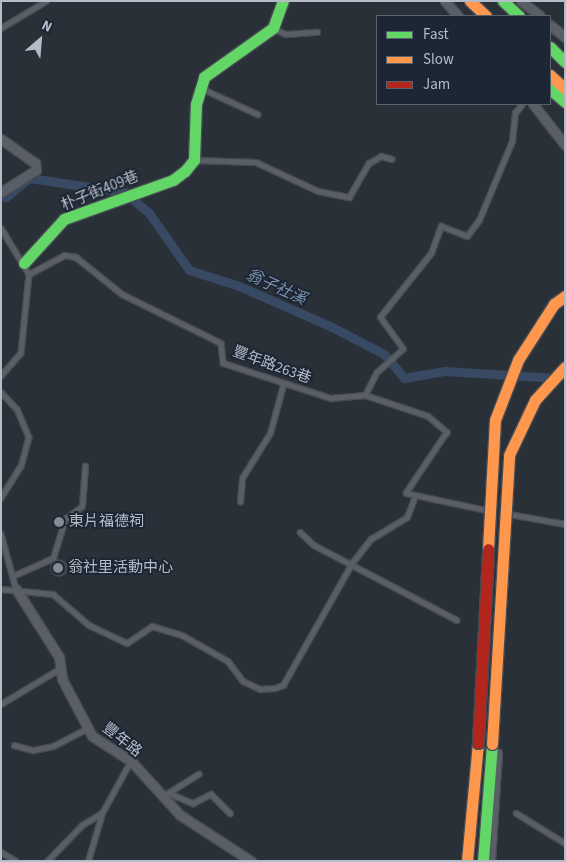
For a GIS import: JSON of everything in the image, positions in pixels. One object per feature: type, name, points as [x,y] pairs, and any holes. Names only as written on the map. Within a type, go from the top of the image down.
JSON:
[{"type":"main road","points":[[194,160],[200,87],[204,77],[273,28],[283,1]]},
{"type":"main road","points":[[458,1],[472,15]]},
{"type":"main road","points":[[470,1],[485,15]]},
{"type":"main road","points":[[490,1],[504,15]]},
{"type":"main road","points":[[504,1],[518,15]]},
{"type":"main road","points":[[551,48],[565,62]]},
{"type":"main road","points":[[551,61],[565,74]]},
{"type":"main road","points":[[551,76],[565,89]]},
{"type":"main road","points":[[551,90],[565,102]]},
{"type":"main road","name":"朴子街409巷","points":[[24,263],[64,219],[172,180],[194,160]]},
{"type":"main road","points":[[467,861],[478,743],[495,420],[518,360],[554,304],[565,296]]},
{"type":"main road","points":[[483,861],[492,744],[509,454],[535,400],[565,367]]},
{"type":"street","points":[[445,1],[457,15]]},
{"type":"street","points":[[521,1],[539,15]]},
{"type":"street","points":[[551,25],[565,37]]},
{"type":"street","points":[[534,105],[565,145]]},
{"type":"street","points":[[1,139],[35,163],[36,170],[1,192]]},
{"type":"street","name":"豐年路","points":[[16,589],[59,657],[61,668],[92,736],[131,761],[166,795],[180,815],[251,861]]},
{"type":"lane","points":[[1,28],[46,1]]},
{"type":"lane","points":[[273,28],[286,34],[317,32]]},
{"type":"lane","points":[[200,87],[257,114]]},
{"type":"lane","points":[[365,395],[386,364],[403,349],[380,317],[431,252],[441,226],[467,236],[480,220],[512,141],[515,113],[521,105]]},
{"type":"lane","points":[[194,160],[256,162],[318,192],[349,197],[369,163],[381,156],[392,159]]},
{"type":"lane","points":[[1,228],[24,263],[28,274],[22,353],[1,376]]},
{"type":"lane","name":"豐年路263巷","points":[[16,589],[53,594],[89,625],[127,643],[152,626],[182,635],[228,661],[243,681],[260,689],[283,685],[352,563],[371,539],[407,517],[415,496],[406,493],[447,432],[428,416],[365,395],[331,398],[283,385],[223,363],[221,343],[122,294],[76,257],[64,255],[28,274]]},
{"type":"lane","points":[[240,502],[242,478],[270,433],[283,385]]},
{"type":"lane","points":[[1,392],[16,410],[29,438],[21,466],[1,498]]},
{"type":"lane","points":[[15,576],[53,558],[65,519],[82,506],[85,466]]},
{"type":"lane","points":[[415,496],[565,524]]},
{"type":"lane","points":[[300,532],[314,545],[352,563],[457,620]]},
{"type":"lane","points":[[1,534],[15,576],[16,589],[1,589]]},
{"type":"lane","points":[[1,704],[61,668]]},
{"type":"lane","points":[[14,745],[33,750],[53,746],[88,728]]},
{"type":"lane","points":[[461,861],[470,744],[476,732],[486,731],[498,738],[500,747],[492,861]]},
{"type":"lane","points":[[88,861],[102,813],[131,761]]},
{"type":"lane","points":[[166,795],[198,774]]},
{"type":"lane","points":[[166,795],[193,803],[211,794],[230,813]]},
{"type":"lane","points":[[47,861],[82,825],[102,813]]},
{"type":"lane","points":[[516,813],[565,843]]},
{"type":"lane","points":[[1,852],[16,861]]},
{"type":"building","name":"翁社里活動中心","points":[[59,559],[65,562],[68,568],[65,574],[59,577],[53,574],[50,568],[53,562]]},
{"type":"waterway","name":"翁子社溪","points":[[1,196],[6,197],[29,178],[124,192],[149,213],[189,270],[239,286],[332,327],[384,354],[404,378],[445,371],[556,378]]},
{"type":"traffic: fast","points":[[24,263],[64,219],[173,180],[185,171],[194,160],[196,104],[204,77],[273,28],[283,1]]},
{"type":"traffic: fast","points":[[503,1],[518,15]]},
{"type":"traffic: fast","points":[[551,48],[565,62]]},
{"type":"traffic: fast","points":[[551,90],[565,102]]},
{"type":"traffic: fast","points":[[483,861],[492,744]]},
{"type":"traffic: slow","points":[[470,1],[485,15]]},
{"type":"traffic: slow","points":[[551,76],[565,89]]},
{"type":"traffic: slow","points":[[488,549],[495,420],[518,360],[554,304],[565,296]]},
{"type":"traffic: slow","points":[[492,744],[509,455],[535,400],[565,367]]},
{"type":"traffic: slow","points":[[467,861],[478,743]]},
{"type":"traffic: jam","points":[[478,743],[488,549]]},
{"type":"place","name":"東片福德祠","points":[[59,522]]},
{"type":"place","name":"翁社里活動中心","points":[[58,568]]}]
